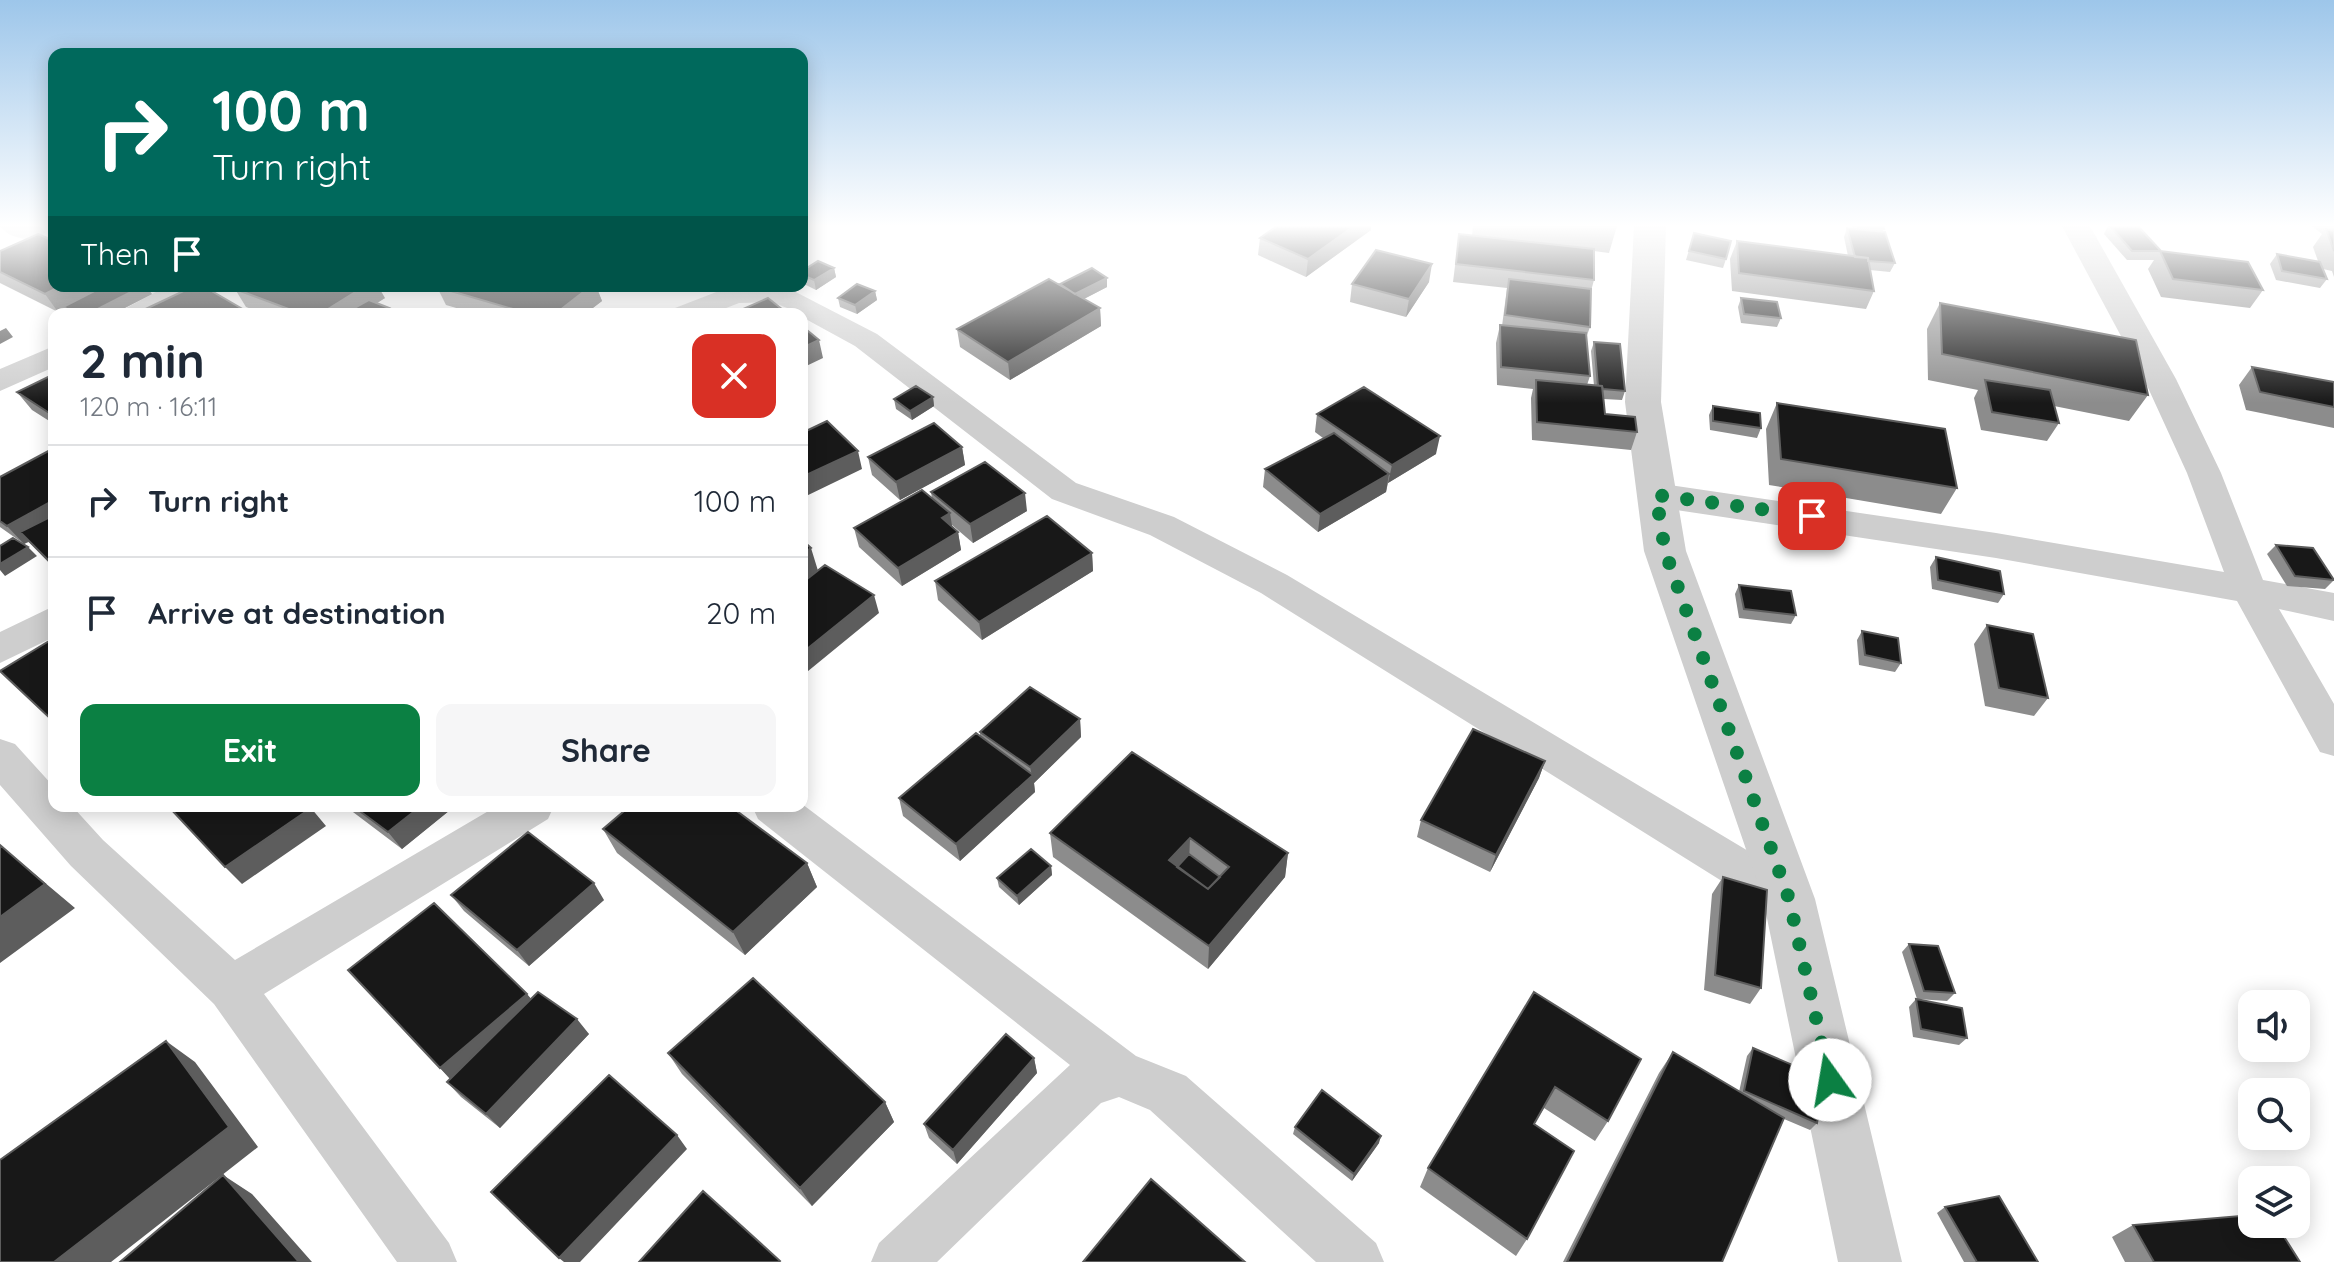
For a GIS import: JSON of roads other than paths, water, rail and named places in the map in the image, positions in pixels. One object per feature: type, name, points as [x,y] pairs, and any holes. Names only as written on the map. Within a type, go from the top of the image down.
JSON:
[{"type":"street","points":[[1648,285],[1643,402],[1665,551],[1789,899],[1870,1262]]},
{"type":"street","points":[[2108,285],[2160,379],[2204,473],[2249,590],[2334,740]]},
{"type":"street","points":[[147,308],[178,292]]},
{"type":"street","points":[[699,308],[742,292]]},
{"type":"street","points":[[770,292],[807,308]]},
{"type":"street","points":[[808,309],[866,340],[1064,491],[1162,526],[1274,584],[1789,899]]},
{"type":"street","points":[[0,381],[48,358]]},
{"type":"street","points":[[1656,495],[1844,520],[2334,607]]},
{"type":"street","points":[[6,637],[48,622]]},
{"type":"street","points":[[0,756],[48,810]]},
{"type":"street","points":[[50,812],[87,853],[231,988],[430,1262]]},
{"type":"street","points":[[231,988],[523,812]]},
{"type":"street","points":[[781,812],[1119,1073],[1168,1093],[1357,1262]]},
{"type":"street","points":[[898,1262],[1086,1083],[1119,1073]]}]
